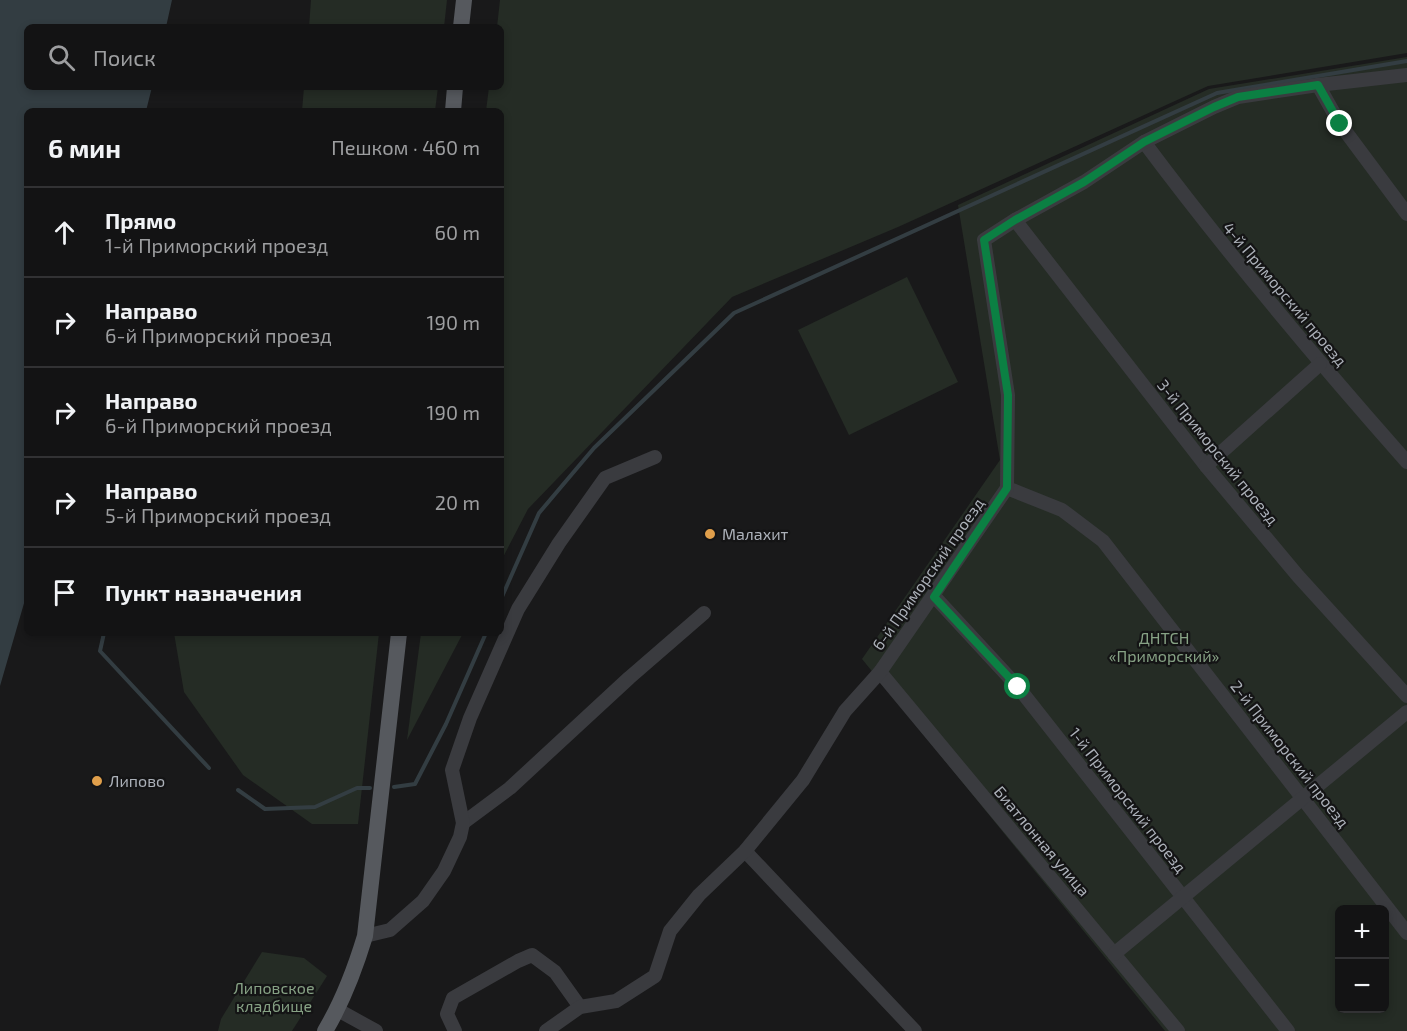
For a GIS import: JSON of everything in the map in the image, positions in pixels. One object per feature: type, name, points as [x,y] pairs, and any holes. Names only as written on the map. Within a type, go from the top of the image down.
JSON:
[{"type":"main road","points":[[461,24],[464,0]]},
{"type":"main road","points":[[453,108],[455,90]]},
{"type":"main road","points":[[325,1031],[338,1010],[353,974],[364,936],[399,636]]},
{"type":"street","points":[[1007,488],[1008,395],[984,240],[1084,182],[1144,142],[1238,97],[1407,75]]},
{"type":"street","points":[[1318,85],[1340,124],[1407,214]]},
{"type":"street","name":"4-й Приморский проезд","points":[[1144,142],[1199,216],[1320,364],[1407,462]]},
{"type":"street","name":"3-й Приморский проезд","points":[[1015,220],[1206,466],[1298,576],[1407,696]]},
{"type":"street","points":[[1206,466],[1320,364]]},
{"type":"street","points":[[364,936],[390,930],[423,901],[444,871],[460,837],[463,823],[452,770],[470,718],[518,609],[559,543],[605,478],[655,457]]},
{"type":"street","name":"6-й Приморский проезд","points":[[580,1007],[616,1001],[655,976],[670,931],[699,896],[745,851],[803,780],[845,711],[880,672],[934,597],[1007,488]]},
{"type":"street","name":"2-й Приморский проезд","points":[[1007,488],[1062,510],[1103,541],[1407,933]]},
{"type":"street","name":"1-й Приморский проезд","points":[[934,597],[1018,687],[1288,1031]]},
{"type":"street","points":[[463,823],[510,788],[629,678],[704,613]]},
{"type":"street","name":"Биатлонная улица","points":[[880,672],[1178,1031]]},
{"type":"street","points":[[1114,954],[1407,712]]},
{"type":"street","points":[[745,851],[915,1031]]},
{"type":"street","points":[[454,1031],[447,1014],[453,998],[532,955],[555,972],[580,1007],[546,1031]]},
{"type":"street","points":[[338,1010],[376,1031]]},
{"type":"green space","points":[[311,0],[447,0],[444,24],[309,24]]},
{"type":"green space","points":[[500,0],[1407,0],[1407,53],[1208,86],[898,227],[732,297],[528,509],[504,555],[504,108],[486,108],[489,90],[504,90],[504,24],[497,24]]},
{"type":"green space","name":"ДНТСН «Приморский»","points":[[1407,57],[1407,1031],[1165,1031],[862,659],[1000,460],[958,205],[1209,89]]},
{"type":"green space","points":[[304,90],[438,90],[435,108],[302,108]]},
{"type":"green space","points":[[907,277],[958,382],[849,435],[798,330]]},
{"type":"green space","points":[[175,636],[379,636],[358,824],[312,824],[243,775],[184,692]]},
{"type":"green space","points":[[421,636],[461,636],[407,740]]},
{"type":"green space","name":"Липовское кладбище","points":[[262,952],[304,958],[327,976],[292,1031],[218,1031],[221,1019]]},
{"type":"shaded area","points":[[0,0],[172,0],[167,24],[24,24],[24,90],[151,90],[147,108],[24,108],[24,603],[0,686]]},
{"type":"waterway","points":[[504,592],[539,513],[594,448],[734,313],[1217,93],[1407,61]]},
{"type":"waterway","points":[[103,636],[100,651],[209,768]]},
{"type":"waterway","points":[[394,787],[415,784],[446,724],[485,636]]},
{"type":"waterway","points":[[238,790],[265,809],[315,807],[357,788],[370,788]]},
{"type":"place","name":"Малахит","points":[[710,534]]},
{"type":"place","name":"Липово","points":[[97,781]]},
{"type":"route","points":[[1018,687],[934,597],[1007,488],[1008,395],[984,240],[1084,182],[1144,142],[1238,97],[1318,85],[1340,124]]}]
